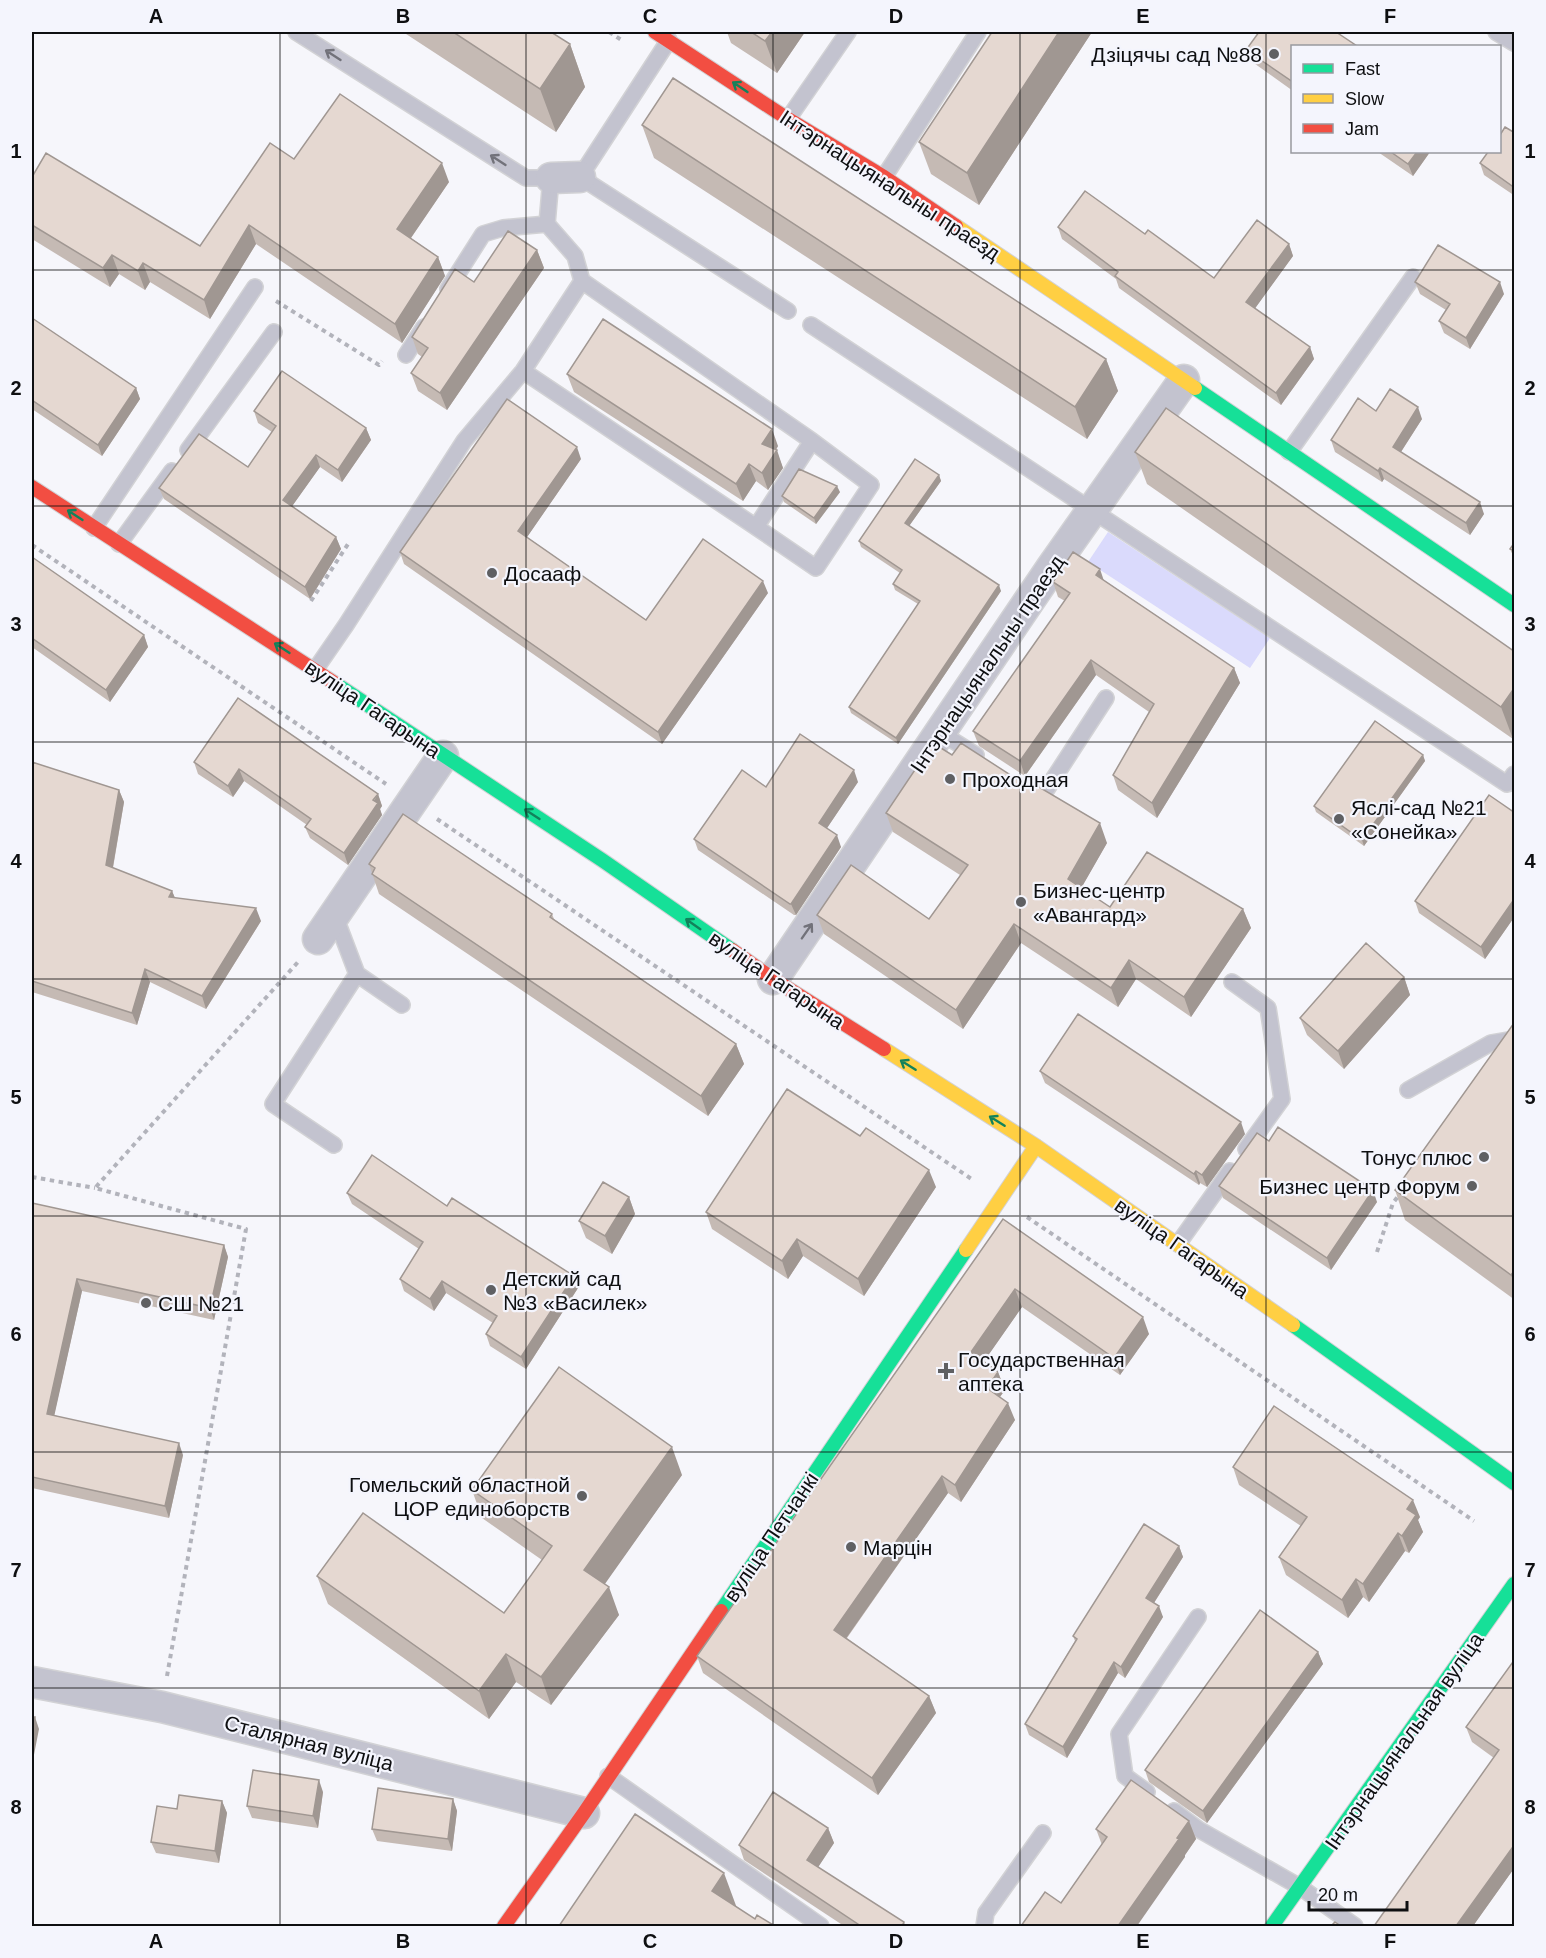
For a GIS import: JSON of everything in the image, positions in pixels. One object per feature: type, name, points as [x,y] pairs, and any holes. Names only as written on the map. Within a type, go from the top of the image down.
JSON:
[{"type":"street","name":"Інтэрнацыянальны праезд","points":[[667,34],[788,119],[884,177],[1515,605]]},
{"type":"street","points":[[551,178],[580,177]]},
{"type":"street","name":"Інтэрнацыянальны праезд","points":[[773,979],[1052,567],[1184,380]]},
{"type":"street","name":"вуліца Гагарына","points":[[32,487],[315,670],[602,860],[773,979],[1036,1146],[1315,1340],[1515,1483]]},
{"type":"street","points":[[326,928],[443,756]]},
{"type":"street","name":"вуліца Петчанкі","points":[[504,1926],[584,1813],[1036,1146]]},
{"type":"street","name":"Інтэрнацыянальная вуліца","points":[[1272,1926],[1515,1584]]},
{"type":"street","name":"Сталярная вуліца","points":[[32,1682],[162,1707],[584,1813]]},
{"type":"lane","points":[[296,32],[526,178],[551,178],[547,224],[574,256],[582,281],[812,441],[871,485],[816,568],[523,371]]},
{"type":"lane","points":[[788,119],[848,32]]},
{"type":"lane","points":[[884,177],[978,32]]},
{"type":"lane","points":[[1496,32],[1515,44]]},
{"type":"lane","points":[[667,34],[580,177],[788,311]]},
{"type":"lane","points":[[441,300],[483,234],[503,228],[547,224]]},
{"type":"lane","points":[[1289,452],[1413,276]]},
{"type":"lane","points":[[315,670],[464,441],[523,371],[582,281]]},
{"type":"lane","points":[[94,528],[255,288]]},
{"type":"lane","points":[[406,355],[429,318]]},
{"type":"lane","points":[[811,325],[1507,784],[1515,774]]},
{"type":"lane","points":[[119,544],[274,332]]},
{"type":"lane","points":[[756,527],[812,441]]},
{"type":"lane","points":[[1022,785],[1041,798],[1106,698]]},
{"type":"lane","points":[[941,732],[992,765]]},
{"type":"lane","points":[[326,928],[357,974],[402,1005]]},
{"type":"lane","points":[[334,1145],[273,1104],[357,974]]},
{"type":"lane","points":[[1178,1244],[1282,1099],[1268,1008],[1232,982]]},
{"type":"lane","points":[[1408,1090],[1491,1043],[1515,1039]]},
{"type":"lane","points":[[1198,1617],[1119,1734],[1125,1776],[1198,1829],[1300,1887],[1354,1926]]},
{"type":"lane","points":[[609,1776],[820,1926]]},
{"type":"lane","points":[[984,1926],[986,1913],[1043,1833]]},
{"type":"path","points":[[255,288],[379,365],[393,347],[406,355]]},
{"type":"path","points":[[311,601],[350,541]]},
{"type":"path","points":[[32,545],[1000,1198],[1474,1521]]},
{"type":"path","points":[[95,1188],[326,928]]},
{"type":"path","points":[[32,1177],[95,1188],[246,1229],[162,1707]]},
{"type":"path","points":[[1377,1252],[1393,1203],[1406,1186]]},
{"type":"shaded area","points":[[1108,532],[1270,638],[1250,668],[1088,562]]},
{"type":"building","points":[[453,32],[551,32],[570,44],[540,89]]},
{"type":"building","points":[[751,32],[772,32],[765,41]]},
{"type":"building","points":[[992,32],[1059,32],[967,173],[919,142]]},
{"type":"building","name":"Дзіцячы сад №88","points":[[1259,32],[1336,32],[1356,45],[1291,45],[1291,81],[1246,50]]},
{"type":"building","points":[[673,78],[1106,359],[1075,407],[642,125]]},
{"type":"building","points":[[340,94],[442,163],[397,229],[438,257],[395,324],[249,225],[204,300],[143,263],[138,271],[112,255],[103,268],[32,225],[32,177],[46,153],[200,246],[270,143],[294,159]]},
{"type":"building","points":[[1505,127],[1515,133],[1515,188],[1480,163],[1487,153],[1501,153],[1501,133]]},
{"type":"building","points":[[1392,153],[1416,153],[1408,164]]},
{"type":"building","points":[[1085,191],[1145,234],[1148,230],[1214,278],[1257,220],[1289,244],[1246,302],[1310,347],[1276,393],[1115,276],[1118,272],[1058,227]]},
{"type":"building","points":[[508,231],[537,250],[440,393],[411,373],[428,348],[412,337],[455,269],[474,282]]},
{"type":"building","points":[[1438,245],[1500,282],[1466,338],[1439,321],[1450,304],[1415,282]]},
{"type":"building","points":[[32,318],[136,388],[98,445],[32,400]]},
{"type":"building","points":[[603,319],[772,429],[762,444],[777,450],[762,473],[749,464],[736,484],[567,374]]},
{"type":"building","points":[[282,371],[366,428],[338,470],[316,455],[283,500],[336,537],[305,587],[159,488],[199,434],[248,467],[276,426],[254,411]]},
{"type":"building","points":[[1390,389],[1418,407],[1393,447],[1480,502],[1466,523],[1380,468],[1378,471],[1331,440],[1358,398],[1376,411]]},
{"type":"building","name":"Досааф","points":[[507,399],[577,447],[518,531],[646,620],[703,539],[763,581],[658,732],[400,552]]},
{"type":"building","points":[[1166,408],[1515,652],[1515,687],[1501,707],[1135,452]]},
{"type":"building","points":[[915,459],[939,475],[905,523],[999,585],[896,738],[849,707],[920,601],[893,584],[902,570],[859,541]]},
{"type":"building","points":[[799,469],[837,486],[814,518],[782,496]]},
{"type":"building","points":[[1073,552],[1100,569],[1096,575],[1234,668],[1152,803],[1113,775],[1154,704],[1091,660],[1020,761],[973,731],[1070,593],[1053,582]]},
{"type":"building","points":[[32,557],[144,635],[106,690],[32,638]]},
{"type":"building","points":[[238,698],[378,794],[373,800],[378,803],[344,853],[305,827],[311,819],[239,769],[228,786],[194,762]]},
{"type":"building","points":[[1375,721],[1423,755],[1362,840],[1314,806]]},
{"type":"building","points":[[800,734],[854,770],[819,823],[837,835],[790,904],[694,839],[742,770],[766,787]]},
{"type":"building","points":[[933,743],[952,755],[961,743],[1029,787],[1039,787],[1100,823],[1068,879],[1110,907],[1147,852],[1243,909],[1184,997],[1129,960],[1111,988],[1014,924],[956,1010],[817,915],[851,865],[929,919],[968,865],[886,813]]},
{"type":"building","points":[[32,762],[119,790],[106,865],[172,891],[169,897],[256,908],[202,996],[145,969],[132,1013],[32,981]]},
{"type":"building","points":[[1489,795],[1515,813],[1515,898],[1481,947],[1415,901]]},
{"type":"building","points":[[403,814],[552,914],[550,917],[736,1044],[701,1096],[372,874],[375,868],[369,864]]},
{"type":"building","points":[[1366,943],[1404,977],[1338,1051],[1300,1018]]},
{"type":"building","points":[[1078,1014],[1241,1122],[1202,1175],[1196,1171],[1194,1174],[1040,1071]]},
{"type":"building","name":"Бизнес центр Форум","points":[[1514,1023],[1515,1270],[1511,1275],[1395,1190]]},
{"type":"building","points":[[787,1089],[860,1136],[866,1128],[929,1170],[858,1279],[797,1239],[782,1261],[706,1212]]},
{"type":"building","points":[[1278,1127],[1373,1190],[1327,1258],[1219,1186],[1257,1133],[1269,1141]]},
{"type":"building","name":"Детский сад №3 «Василек»","points":[[372,1155],[447,1206],[452,1198],[574,1276],[521,1357],[486,1334],[497,1316],[442,1281],[430,1299],[400,1279],[423,1242],[347,1193]]},
{"type":"building","points":[[603,1182],[629,1197],[605,1236],[579,1221]]},
{"type":"building","name":"СШ №21","points":[[32,1203],[224,1245],[210,1308],[77,1279],[47,1414],[179,1443],[165,1506],[32,1477]]},
{"type":"building","name":"Марцін","points":[[1003,1219],[1143,1317],[1114,1358],[1015,1289],[971,1352],[998,1372],[987,1388],[1008,1403],[955,1485],[942,1476],[834,1630],[929,1696],[872,1778],[697,1656]]},
{"type":"building","points":[[559,1367],[672,1447],[584,1570],[609,1587],[541,1677],[506,1654],[479,1691],[317,1576],[363,1513],[504,1613],[552,1546],[472,1490]]},
{"type":"building","points":[[1274,1406],[1413,1500],[1407,1509],[1416,1515],[1402,1536],[1398,1533],[1363,1584],[1356,1579],[1342,1600],[1279,1557],[1307,1517],[1233,1467]]},
{"type":"building","points":[[1144,1524],[1179,1546],[1146,1598],[1159,1606],[1121,1667],[1114,1662],[1063,1747],[1025,1724],[1077,1639],[1073,1636]]},
{"type":"building","points":[[1260,1610],[1318,1652],[1203,1811],[1145,1770]]},
{"type":"building","points":[[1515,1659],[1515,1844],[1456,1926],[1374,1926],[1499,1750],[1466,1727]]},
{"type":"building","points":[[32,1717],[35,1717],[32,1734]]},
{"type":"building","points":[[253,1770],[319,1780],[313,1816],[247,1806]]},
{"type":"building","points":[[1131,1780],[1189,1821],[1118,1926],[1021,1926],[1045,1892],[1061,1903],[1107,1837],[1096,1829]]},
{"type":"building","points":[[378,1788],[453,1799],[448,1839],[372,1829]]},
{"type":"building","points":[[773,1792],[828,1828],[807,1860],[904,1922],[902,1926],[861,1926],[739,1845]]},
{"type":"building","points":[[179,1795],[222,1801],[215,1851],[151,1842],[157,1806],[177,1809]]},
{"type":"building","points":[[635,1814],[724,1873],[712,1891],[755,1919],[757,1915],[775,1926],[559,1926]]},
{"type":"traffic: fast","points":[[1195,388],[1514,605]]},
{"type":"traffic: fast","points":[[336,684],[602,860],[732,950]]},
{"type":"traffic: fast","points":[[721,1611],[966,1250]]},
{"type":"traffic: fast","points":[[1293,1325],[1514,1483]]},
{"type":"traffic: fast","points":[[1272,1926],[1514,1584]]},
{"type":"traffic: slow","points":[[956,226],[1195,388]]},
{"type":"traffic: slow","points":[[884,1049],[1036,1146],[1293,1325]]},
{"type":"traffic: slow","points":[[966,1250],[1036,1146]]},
{"type":"traffic: jam","points":[[655,32],[788,119],[884,177],[956,226]]},
{"type":"traffic: jam","points":[[32,487],[336,684]]},
{"type":"traffic: jam","points":[[732,950],[773,979],[884,1049]]},
{"type":"traffic: jam","points":[[504,1926],[721,1611]]},
{"type":"place","name":"Дзіцячы сад №88","points":[[1274,54]]},
{"type":"place","name":"Досааф","points":[[492,573]]},
{"type":"place","name":"Проходная","points":[[950,779]]},
{"type":"place","name":"Яслі-сад №21 «Сонейка»","points":[[1339,819]]},
{"type":"place","name":"Бизнес-центр «Авангард»","points":[[1021,902]]},
{"type":"place","name":"Тонус плюс","points":[[1484,1157]]},
{"type":"place","name":"Бизнес центр Форум","points":[[1472,1186]]},
{"type":"place","name":"Детский сад №3 «Василек»","points":[[491,1290]]},
{"type":"place","name":"СШ №21","points":[[146,1303]]},
{"type":"place","name":"Государственная аптека","points":[[946,1371]]},
{"type":"place","name":"Гомельский областной ЦОР единоборств","points":[[582,1496]]},
{"type":"place","name":"Марцін","points":[[851,1547]]}]
